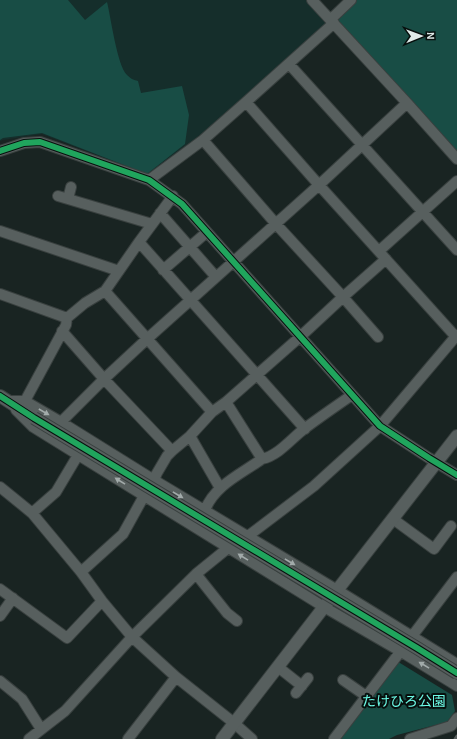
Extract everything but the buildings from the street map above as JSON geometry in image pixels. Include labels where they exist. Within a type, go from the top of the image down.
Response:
[{"type":"street","points":[[312,0],[408,103],[457,159]]},
{"type":"street","points":[[149,180],[203,140],[289,64],[351,0]]},
{"type":"street","points":[[289,64],[457,250]]},
{"type":"street","points":[[246,102],[319,186],[456,336],[380,426],[314,486],[248,536]]},
{"type":"street","points":[[62,422],[104,379],[147,339],[319,186],[408,103]]},
{"type":"street","points":[[203,140],[276,224],[378,337]]},
{"type":"street","points":[[0,151],[24,144],[40,142],[149,180],[172,196],[182,204],[380,426],[457,475]]},
{"type":"street","points":[[379,251],[457,181]]},
{"type":"street","points":[[71,187],[63,197],[152,224]]},
{"type":"street","points":[[25,401],[66,325],[67,318],[85,303],[105,291],[172,196]]},
{"type":"street","points":[[160,213],[216,277]]},
{"type":"street","points":[[0,231],[119,271]]},
{"type":"street","points":[[164,270],[207,232]]},
{"type":"street","points":[[139,242],[304,429]]},
{"type":"street","points":[[154,480],[167,456],[190,436],[212,412],[257,375],[386,259]]},
{"type":"street","points":[[105,291],[212,412]]},
{"type":"street","points":[[0,294],[67,318]]},
{"type":"street","points":[[62,331],[104,379],[172,451]]},
{"type":"street","points":[[204,510],[220,488],[262,459],[283,448],[304,429],[352,395]]},
{"type":"street","points":[[4,399],[25,401],[62,422],[154,480],[457,664]]},
{"type":"street","points":[[4,399],[457,673]]},
{"type":"street","points":[[4,399],[32,427],[324,607],[457,686]]},
{"type":"street","points":[[226,402],[262,459]]},
{"type":"street","points":[[190,436],[220,488]]},
{"type":"street","points":[[222,739],[457,436]]},
{"type":"street","points":[[32,513],[56,492],[78,455]]},
{"type":"street","points":[[0,486],[32,513],[82,572],[102,601],[132,637],[176,677],[252,739]]},
{"type":"street","points":[[82,572],[123,534],[144,496]]},
{"type":"street","points":[[393,519],[434,549],[451,526]]},
{"type":"street","points":[[29,739],[65,711],[132,637],[196,574],[228,548]]},
{"type":"street","points":[[196,574],[227,613],[237,621]]},
{"type":"street","points":[[334,739],[457,577]]},
{"type":"street","points":[[0,588],[66,638],[102,601]]},
{"type":"street","points":[[0,616],[13,598]]},
{"type":"street","points":[[278,667],[302,685]]},
{"type":"street","points":[[128,739],[176,677]]},
{"type":"street","points":[[343,680],[366,696]]},
{"type":"street","points":[[0,681],[22,699],[40,730]]},
{"type":"street","points":[[410,739],[451,726],[457,718]]},
{"type":"shaded area","points":[[0,0],[307,0],[326,21],[325,26],[248,96],[152,174],[148,175],[42,134],[0,141]]},
{"type":"green space","points":[[0,0],[68,0],[85,20],[107,2],[120,62],[127,75],[138,81],[141,93],[182,86],[189,115],[185,144],[147,174],[42,133],[3,138],[0,140]]},
{"type":"green space","points":[[355,0],[457,0],[457,152],[339,22],[337,17]]},
{"type":"green space","name":"たけひろ公園","points":[[395,663],[400,663],[452,695],[455,711],[447,722],[397,735],[389,739],[337,739]]},
{"type":"cycle path","points":[[0,151],[24,143],[40,142],[149,180],[182,204],[380,426],[457,475]]},
{"type":"cycle path","points":[[0,396],[457,673]]}]
